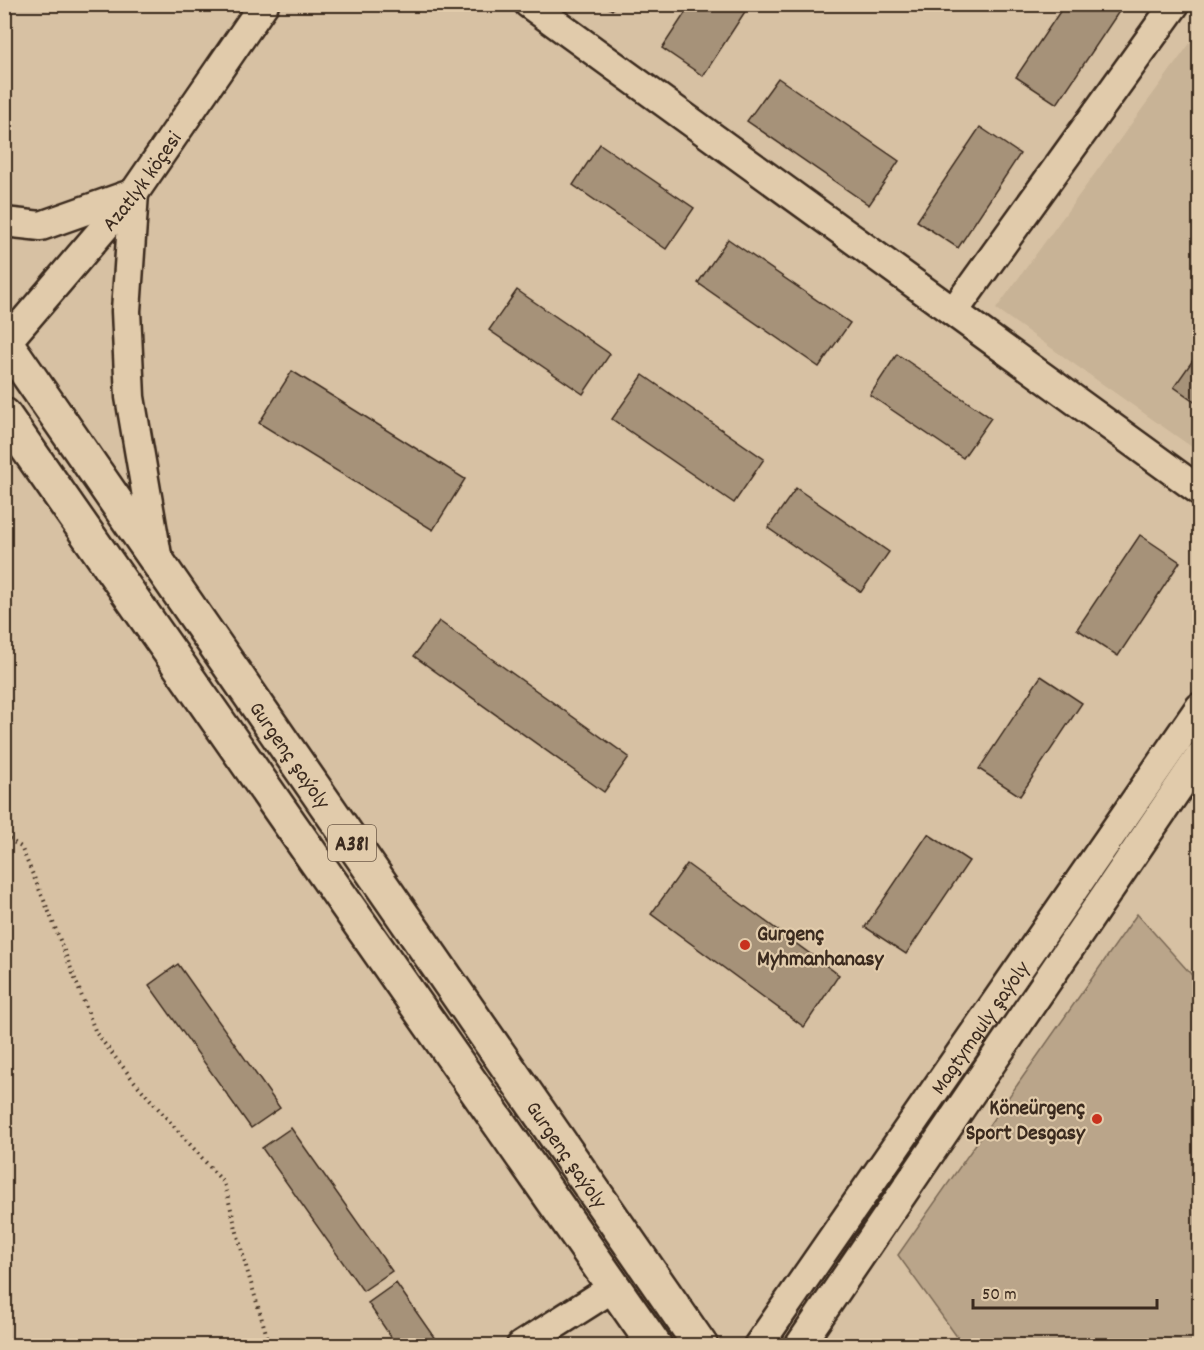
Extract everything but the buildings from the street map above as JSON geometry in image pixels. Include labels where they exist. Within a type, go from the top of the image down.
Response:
[{"type":"highway","name":"Gurgenç şaýoly","points":[[5,343],[701,1346]]},
{"type":"highway","name":"Gurgenç şaýoly","points":[[4,415],[655,1346]]},
{"type":"street","name":"Azatlyk köçesi","points":[[5,343],[134,193],[264,4]]},
{"type":"street","points":[[530,4],[1200,491]]},
{"type":"street","points":[[954,311],[1175,4]]},
{"type":"street","points":[[4,222],[41,226],[134,193],[126,311],[130,397],[158,563]]},
{"type":"street","name":"Magtymguly şaýoly","points":[[758,1346],[1200,707]]},
{"type":"street","name":"Magtymguly şaýoly","points":[[799,1346],[1200,756]]},
{"type":"street","points":[[521,1346],[614,1287]]},
{"type":"path","points":[[4,836],[21,847],[96,1033],[134,1081],[224,1183],[270,1346]]},
{"type":"shaded area","points":[[1199,31],[1199,452],[996,309]]},
{"type":"shaded area","name":"Köneürgenç Sport Desgasy","points":[[1137,914],[1199,983],[1199,1345],[963,1345],[898,1255]]},
{"type":"place","name":"Gurgenç Myhmanhanasy","points":[[745,945]]},
{"type":"place","name":"Köneürgenç Sport Desgasy","points":[[1097,1119]]}]
